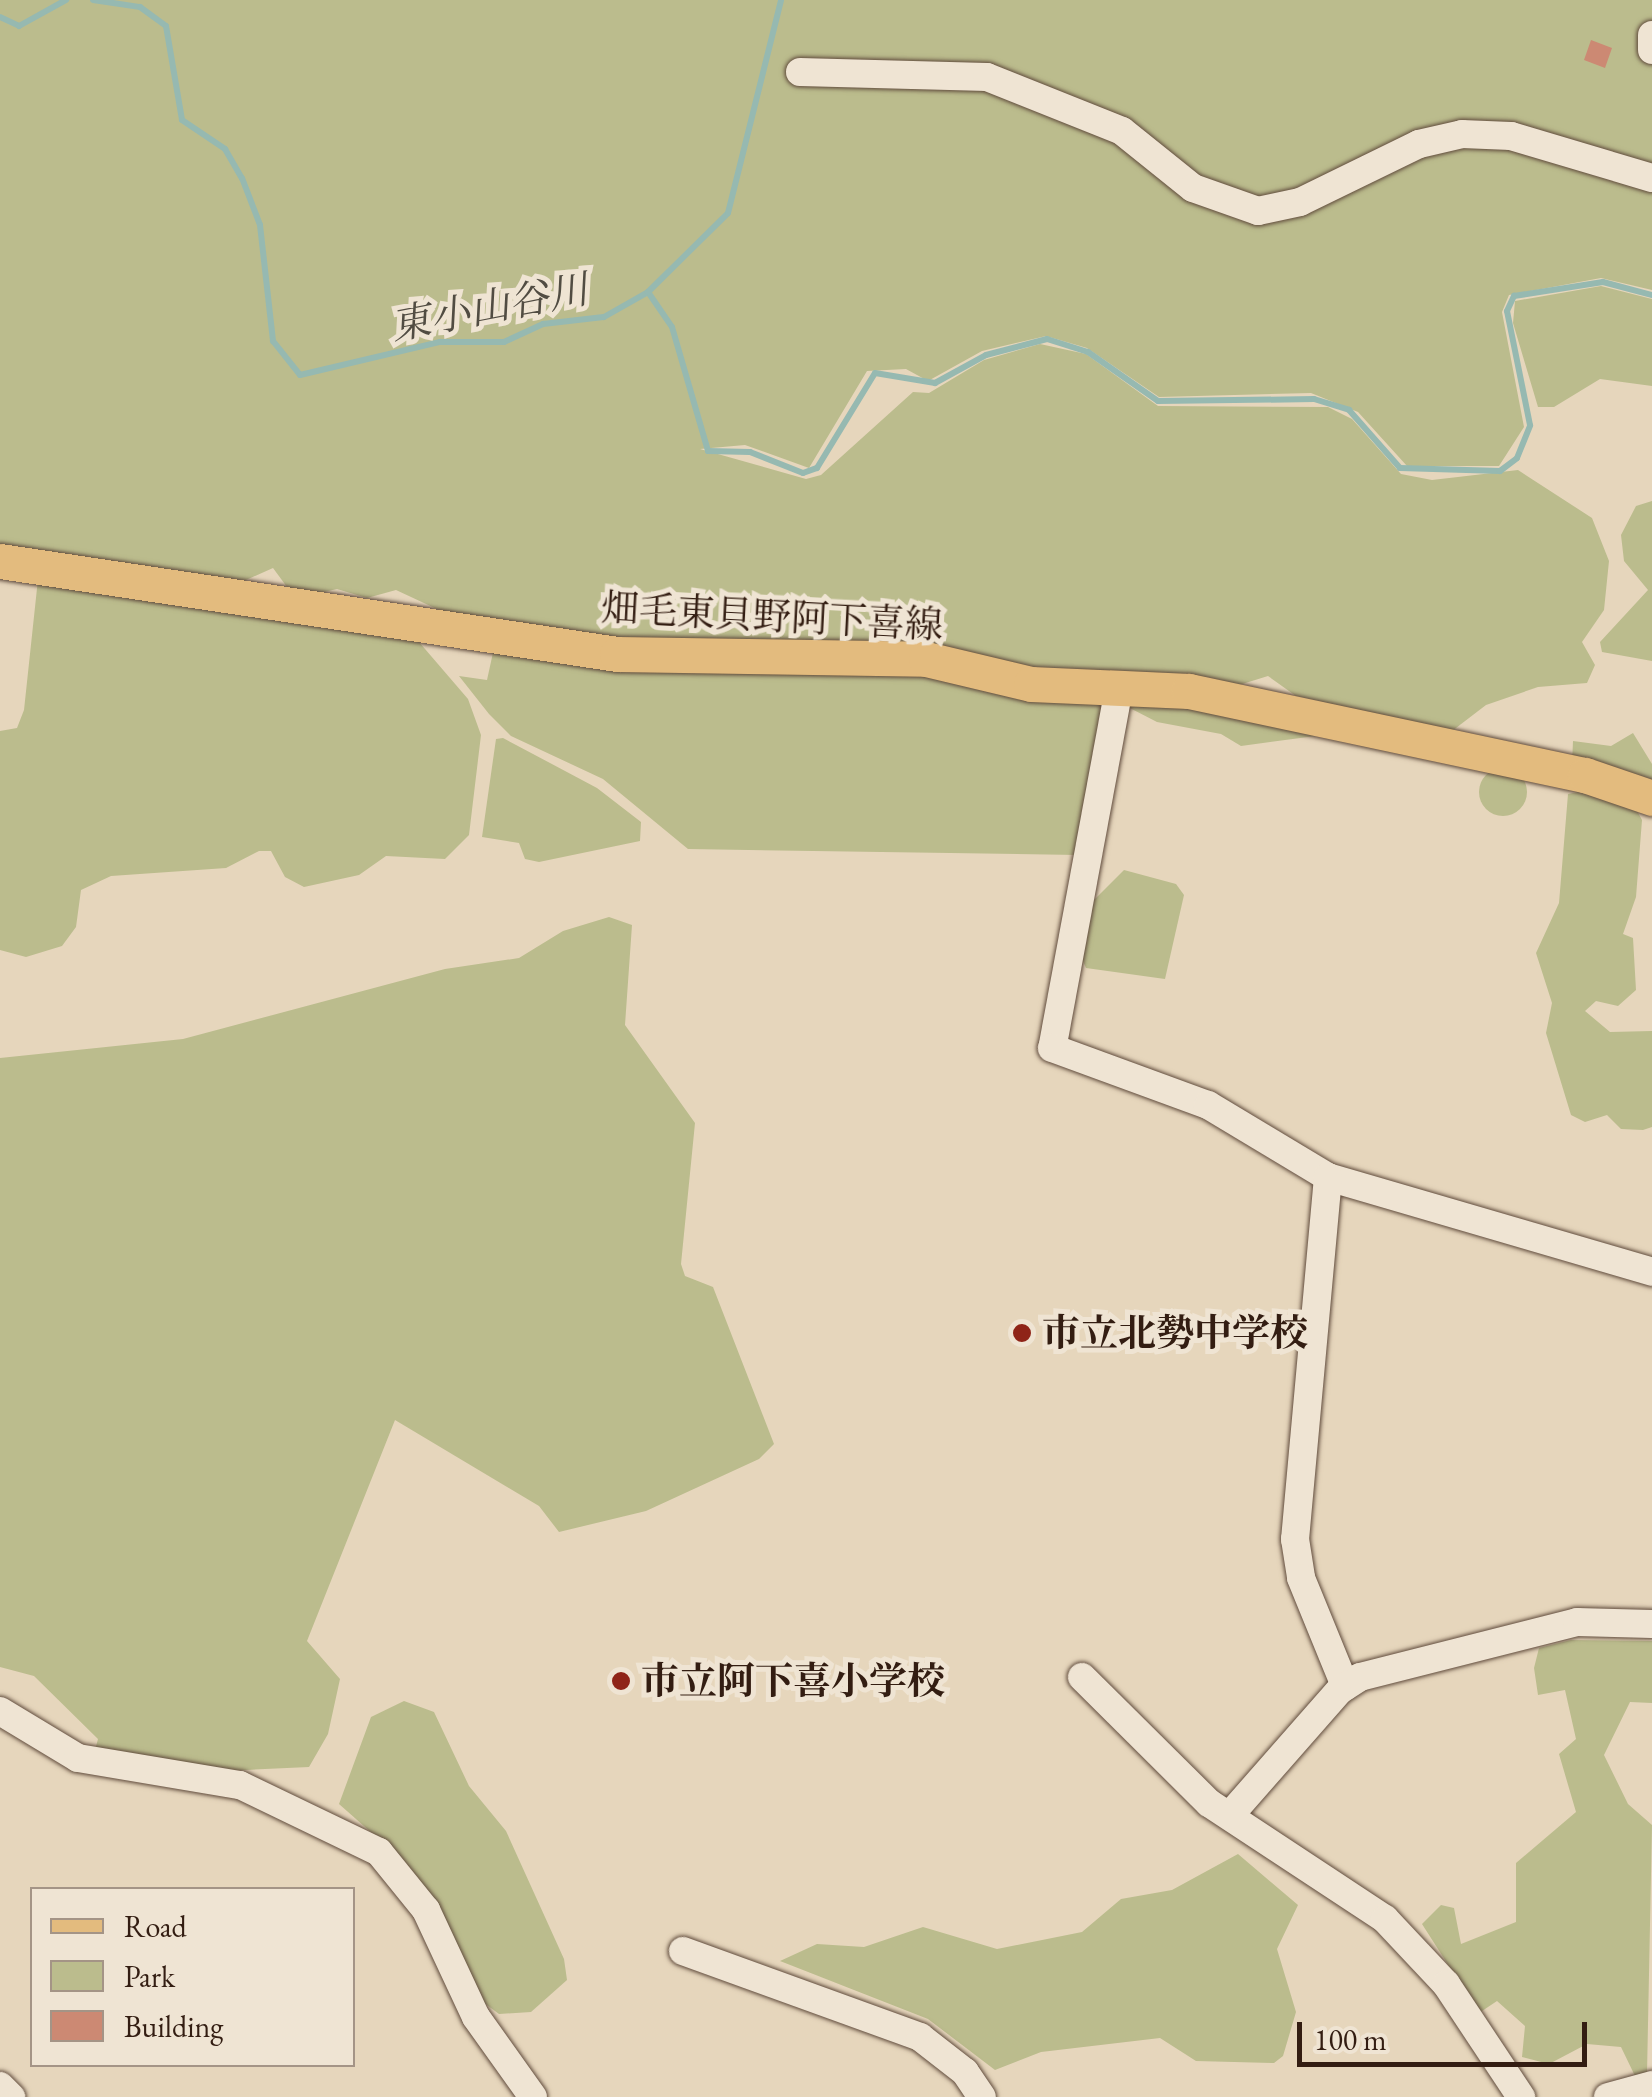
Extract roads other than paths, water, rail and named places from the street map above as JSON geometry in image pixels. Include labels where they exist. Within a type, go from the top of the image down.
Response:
[{"type":"main road","name":"畑毛東貝野阿下喜線","points":[[0,561],[617,654],[926,658],[1031,684],[1119,688],[1280,707],[1585,774],[1652,798]]},
{"type":"street","points":[[1652,34],[1652,50]]},
{"type":"street","points":[[800,72],[987,76],[1122,131],[1194,188],[1258,211],[1300,202],[1373,162],[1462,134],[1512,136],[1652,178]]},
{"type":"street","points":[[1119,688],[1052,1048],[1208,1105],[1328,1177],[1652,1272]]},
{"type":"street","points":[[1328,1177],[1295,1539],[1302,1578],[1345,1686]]},
{"type":"street","points":[[1230,1815],[1345,1686],[1577,1622],[1652,1624]]},
{"type":"street","points":[[1082,1677],[1164,1766],[1385,1920],[1446,1984],[1520,2097]]},
{"type":"street","points":[[0,1710],[78,1758],[240,1785],[379,1852],[426,1910],[476,2017],[533,2097]]},
{"type":"street","points":[[682,1951],[920,2037],[965,2072],[982,2097]]},
{"type":"street","points":[[1608,2097],[1652,2085]]},
{"type":"street","points":[[0,2086],[11,2097]]},
{"type":"waterway","name":"東小山谷川","points":[[0,17],[19,26],[66,0]]},
{"type":"waterway","name":"東小山谷川","points":[[93,0],[140,7],[166,26],[182,120],[225,149],[242,178],[260,225],[273,341],[300,375],[440,342],[504,342],[543,324],[604,317],[648,292],[672,327],[708,451],[750,452],[803,473],[817,468],[875,373],[935,383],[986,355],[1047,339],[1088,352],[1158,401],[1314,399],[1349,410],[1400,468],[1500,471],[1517,458],[1530,425],[1507,311],[1514,296],[1603,282],[1652,295]]},
{"type":"waterway","points":[[648,292],[728,213],[781,0]]},
{"type":"place","name":"市立北勢中学校","points":[[1022,1333]]},
{"type":"place","name":"市立阿下喜小学校","points":[[621,1681]]}]
